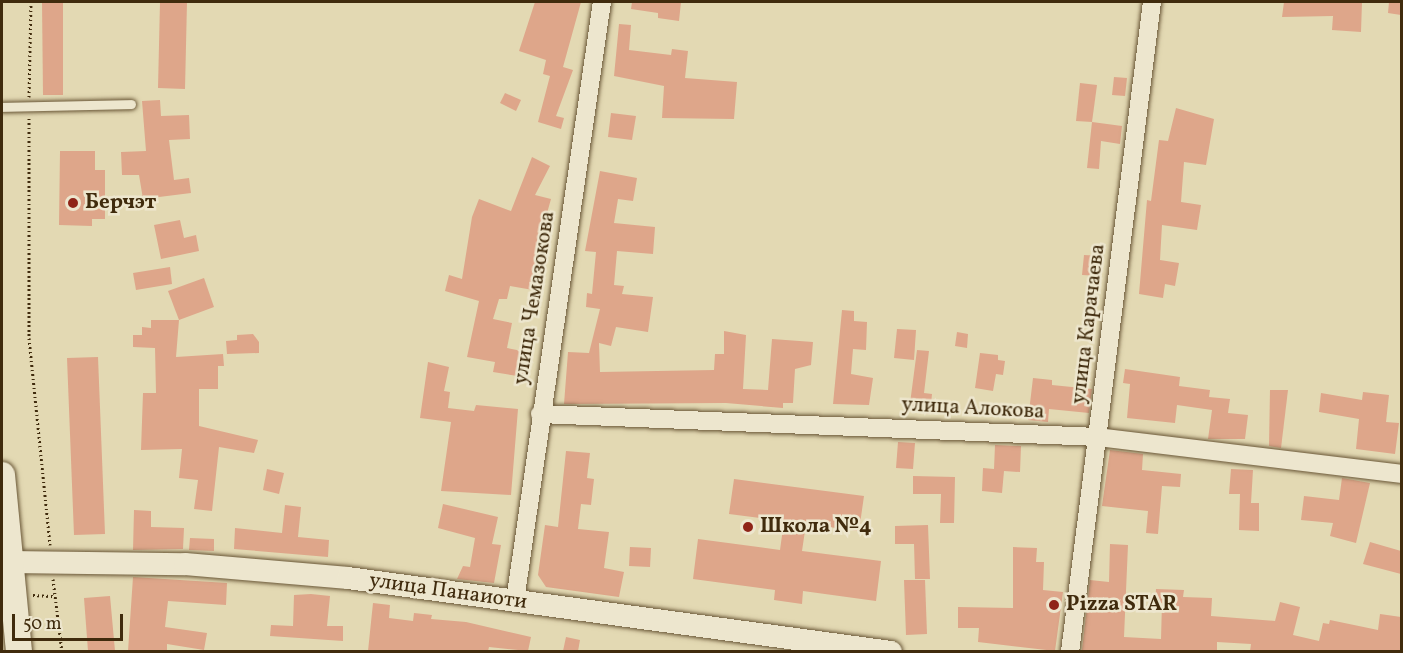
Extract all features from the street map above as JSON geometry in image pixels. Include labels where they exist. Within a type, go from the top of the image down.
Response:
[{"type":"main road","points":[[2,475],[5,562],[19,651]]},
{"type":"street","name":"улица Чемазокова","points":[[515,601],[540,414],[602,2]]},
{"type":"street","name":"улица Карачаева","points":[[1070,651],[1152,2]]},
{"type":"street","name":"улица Алокова","points":[[540,414],[1097,437],[1401,474]]},
{"type":"street","name":"улица Панаиоти","points":[[5,562],[185,564],[348,578],[891,651]]},
{"type":"lane","points":[[2,107],[29,109],[131,104]]},
{"type":"path","points":[[31,2],[29,338],[62,651]]},
{"type":"building","points":[[42,2],[63,2],[63,95],[43,95]]},
{"type":"building","points":[[160,2],[187,2],[185,89],[158,88]]},
{"type":"building","points":[[535,2],[581,2],[563,67],[573,70],[556,116],[564,118],[561,129],[538,122],[550,76],[543,74],[546,60],[519,51]]},
{"type":"building","points":[[632,2],[681,2],[679,21],[658,18],[658,13],[631,9]]},
{"type":"building","points":[[1284,2],[1362,2],[1361,32],[1332,30],[1333,16],[1282,17]]},
{"type":"building","points":[[1389,2],[1401,2],[1401,15],[1388,13]]},
{"type":"building","points":[[619,24],[631,25],[629,50],[671,55],[672,49],[688,51],[685,78],[737,82],[734,119],[662,118],[664,86],[614,76]]},
{"type":"building","points":[[1114,77],[1127,78],[1125,96],[1112,95]]},
{"type":"building","points":[[1080,83],[1097,85],[1092,122],[1076,121]]},
{"type":"building","points":[[505,93],[521,100],[516,111],[500,103]]},
{"type":"building","points":[[160,100],[161,116],[189,115],[190,139],[169,140],[174,180],[189,178],[191,193],[143,199],[139,175],[122,175],[121,152],[146,151],[142,101]]},
{"type":"building","points":[[1176,108],[1214,119],[1206,165],[1184,162],[1181,202],[1201,205],[1197,230],[1162,225],[1160,260],[1179,263],[1175,286],[1165,284],[1163,298],[1139,294],[1147,200],[1151,201],[1159,140],[1168,141]]},
{"type":"building","points":[[611,113],[636,116],[632,140],[608,137]]},
{"type":"building","points":[[1092,122],[1122,126],[1120,144],[1101,141],[1099,169],[1087,168]]},
{"type":"building","points":[[60,151],[95,151],[95,170],[105,170],[105,219],[92,219],[92,226],[59,225]]},
{"type":"building","points":[[532,157],[550,166],[535,195],[551,199],[542,231],[548,232],[542,266],[538,265],[533,290],[510,286],[507,299],[499,299],[493,319],[512,323],[507,348],[527,352],[523,377],[493,372],[495,362],[467,357],[479,301],[445,291],[449,275],[462,279],[472,217],[479,199],[511,211]]},
{"type":"building","points":[[600,171],[637,178],[633,201],[618,199],[614,223],[655,227],[653,254],[617,251],[614,285],[624,286],[622,294],[653,297],[648,332],[616,327],[611,346],[599,343],[600,372],[714,370],[715,354],[724,354],[724,331],[746,335],[743,389],[768,390],[772,339],[813,342],[811,365],[795,369],[793,403],[783,403],[783,408],[726,403],[564,404],[568,352],[589,353],[600,309],[586,307],[587,293],[592,294],[596,252],[585,251]]},
{"type":"building","points":[[180,220],[184,238],[196,235],[199,251],[161,259],[154,225]]},
{"type":"building","points":[[1084,255],[1101,256],[1100,276],[1082,275]]},
{"type":"building","points":[[170,267],[172,284],[136,290],[133,273]]},
{"type":"building","points":[[204,278],[214,307],[179,320],[168,291]]},
{"type":"building","points":[[842,310],[854,311],[854,321],[867,322],[866,350],[853,349],[851,374],[873,378],[869,405],[833,404]]},
{"type":"building","points":[[151,320],[179,320],[176,357],[223,354],[224,366],[218,366],[218,389],[199,389],[199,426],[258,440],[254,453],[219,447],[212,511],[194,509],[198,480],[179,478],[182,449],[141,450],[143,393],[156,393],[155,348],[133,347],[133,335],[142,335],[142,327],[151,328]]},
{"type":"building","points":[[897,329],[916,330],[914,360],[894,358]]},
{"type":"building","points":[[957,332],[968,334],[967,348],[955,346]]},
{"type":"building","points":[[253,334],[259,342],[259,353],[227,354],[226,341],[237,340],[237,335]]},
{"type":"building","points":[[917,350],[929,351],[924,393],[932,394],[930,414],[909,411]]},
{"type":"building","points":[[980,353],[998,355],[998,360],[1005,361],[1003,375],[996,374],[993,391],[975,388]]},
{"type":"building","points":[[98,357],[105,534],[74,535],[67,358]]},
{"type":"building","points":[[428,362],[449,367],[444,391],[450,392],[448,408],[474,411],[476,405],[518,409],[511,495],[441,491],[451,422],[420,418]]},
{"type":"building","points":[[1125,369],[1180,377],[1179,386],[1210,390],[1209,397],[1230,399],[1228,413],[1248,415],[1245,439],[1208,439],[1212,410],[1177,405],[1175,423],[1127,418],[1130,384],[1123,383]]},
{"type":"building","points":[[1033,378],[1052,380],[1052,385],[1092,389],[1089,413],[1049,409],[1048,422],[1028,420]]},
{"type":"building","points":[[1270,390],[1288,390],[1281,448],[1269,446]]},
{"type":"building","points":[[1363,392],[1389,395],[1386,422],[1399,423],[1395,454],[1356,449],[1359,419],[1319,412],[1321,393],[1362,400]]},
{"type":"building","points":[[898,442],[915,443],[913,469],[896,468]]},
{"type":"building","points":[[995,445],[1021,446],[1020,472],[1004,471],[1002,493],[982,491],[983,468],[994,469]]},
{"type":"building","points":[[1110,450],[1143,454],[1142,470],[1181,474],[1180,487],[1162,486],[1158,534],[1146,533],[1148,511],[1102,506]]},
{"type":"building","points":[[566,451],[590,453],[587,478],[594,479],[591,505],[581,504],[578,529],[609,532],[604,568],[624,572],[619,597],[546,587],[538,575],[545,525],[558,527]]},
{"type":"building","points":[[267,469],[284,473],[279,494],[263,490]]},
{"type":"building","points":[[1231,469],[1253,470],[1251,503],[1259,503],[1259,531],[1239,530],[1240,494],[1229,494]]},
{"type":"building","points":[[913,476],[955,477],[954,523],[940,523],[941,494],[913,494]]},
{"type":"building","points":[[1342,478],[1370,483],[1356,543],[1330,536],[1333,523],[1301,520],[1304,496],[1339,500]]},
{"type":"building","points":[[734,479],[864,496],[859,531],[806,524],[802,551],[881,561],[876,601],[803,591],[802,604],[774,600],[775,590],[693,579],[698,539],[780,550],[784,521],[729,514]]},
{"type":"building","points":[[443,504],[498,517],[492,544],[501,545],[494,583],[457,579],[463,566],[470,567],[475,538],[438,528]]},
{"type":"building","points":[[285,505],[301,507],[298,537],[329,540],[328,557],[234,549],[235,528],[282,533]]},
{"type":"building","points":[[134,510],[151,511],[151,527],[184,528],[183,549],[133,550]]},
{"type":"building","points":[[928,525],[930,579],[915,579],[914,544],[895,544],[895,526]]},
{"type":"building","points":[[190,538],[214,539],[214,551],[189,550]]},
{"type":"building","points":[[1370,542],[1401,551],[1401,574],[1363,564]]},
{"type":"building","points":[[1110,544],[1128,545],[1124,637],[1161,639],[1162,603],[1155,603],[1156,589],[1184,590],[1183,597],[1212,598],[1211,616],[1275,621],[1280,602],[1300,607],[1293,635],[1319,641],[1323,623],[1329,624],[1330,620],[1378,630],[1380,614],[1401,617],[1401,651],[1250,651],[1251,644],[1217,642],[1217,651],[1082,650],[1090,580],[1109,582]]},
{"type":"building","points":[[630,547],[651,548],[650,567],[629,566]]},
{"type":"building","points":[[1013,547],[1037,548],[1036,562],[1044,562],[1043,590],[1063,592],[1055,651],[978,642],[979,628],[958,628],[958,607],[1013,608]]},
{"type":"building","points":[[133,577],[227,583],[226,605],[168,601],[165,627],[207,633],[204,650],[167,644],[167,651],[128,651]]},
{"type":"building","points":[[904,580],[925,580],[927,634],[906,635]]},
{"type":"building","points":[[294,595],[330,596],[327,626],[343,626],[343,641],[270,636],[271,625],[293,626]]},
{"type":"building","points":[[110,596],[115,651],[88,651],[84,598]]},
{"type":"building","points":[[373,603],[390,605],[389,618],[413,621],[414,613],[432,615],[431,619],[466,622],[531,637],[528,651],[489,647],[488,651],[368,651]]},
{"type":"building","points":[[566,637],[580,640],[578,651],[563,651]]},
{"type":"place","name":"Берчэт","points":[[73,203]]},
{"type":"place","name":"Школа №4","points":[[748,527]]},
{"type":"place","name":"Pizza STAR","points":[[1054,605]]}]
